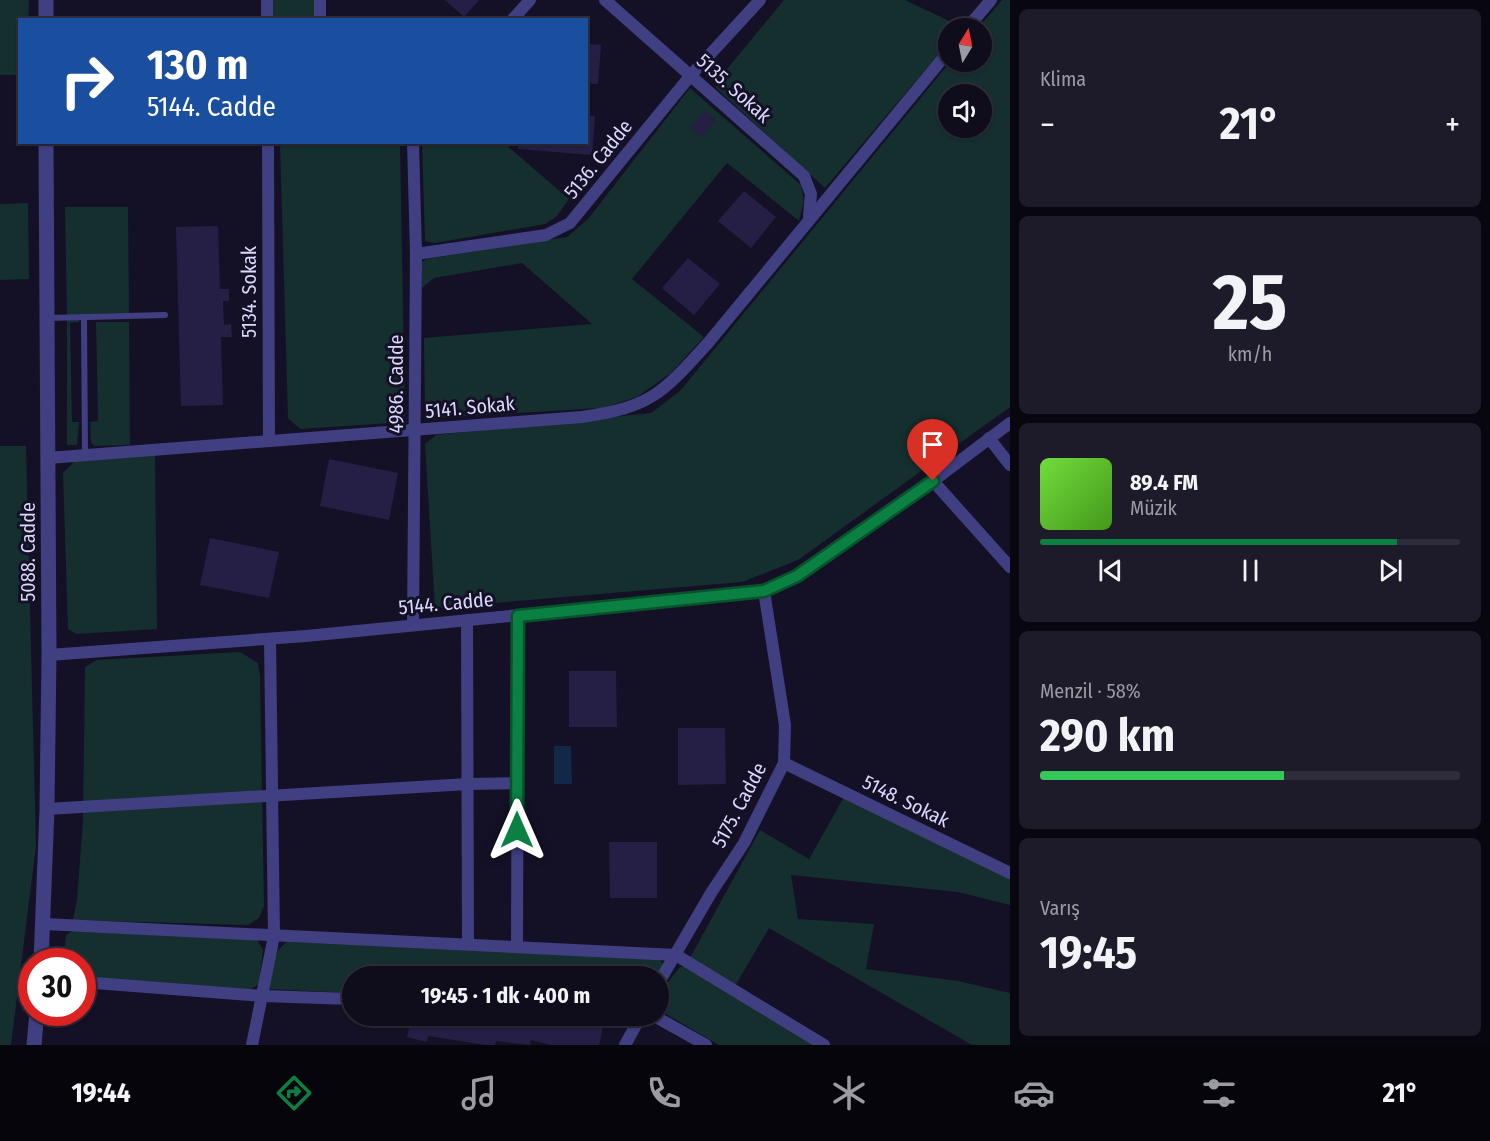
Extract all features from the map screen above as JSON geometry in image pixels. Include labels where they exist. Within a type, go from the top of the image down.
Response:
[{"type":"street","points":[[46,0],[46,18]]},
{"type":"street","points":[[267,0],[267,18]]},
{"type":"street","points":[[320,0],[320,18]]},
{"type":"street","points":[[514,18],[530,0]]},
{"type":"street","name":"5135. Sokak","points":[[605,0],[804,176],[811,194],[809,218]]},
{"type":"street","name":"5136. Cadde","points":[[416,254],[546,235],[570,223],[691,75],[760,0]]},
{"type":"street","points":[[976,18],[991,0]]},
{"type":"street","points":[[809,218],[938,63]]},
{"type":"street","name":"5088. Cadde","points":[[42,948],[49,655],[46,144]]},
{"type":"street","name":"5134. Sokak","points":[[268,144],[269,441]]},
{"type":"street","name":"4986. Cadde","points":[[413,144],[416,254],[413,625]]},
{"type":"street","name":"5141. Sokak","points":[[48,458],[415,431],[582,417],[623,411],[651,399],[670,384],[708,344],[809,218]]},
{"type":"street","name":"5144. Cadde","points":[[49,655],[270,639],[764,591],[797,576],[933,481],[1010,423]]},
{"type":"street","points":[[989,438],[1010,465]]},
{"type":"street","points":[[933,481],[1010,567]]},
{"type":"street","name":"5175. Cadde","points":[[669,966],[744,843],[784,763],[785,725],[764,591]]},
{"type":"street","points":[[517,947],[518,616]]},
{"type":"street","points":[[467,620],[468,944]]},
{"type":"street","points":[[252,1045],[274,936],[270,798],[270,639]]},
{"type":"street","name":"5148. Sokak","points":[[784,763],[1010,873]]},
{"type":"street","points":[[47,809],[518,783]]},
{"type":"street","points":[[44,924],[676,955],[824,1045]]},
{"type":"street","points":[[96,982],[263,996],[342,999]]},
{"type":"street","points":[[669,1024],[706,1045]]},
{"type":"street","points":[[34,1045],[36,1026]]},
{"type":"street","points":[[625,1045],[635,1026]]},
{"type":"lane","points":[[48,318],[165,315]]},
{"type":"lane","points":[[84,317],[85,454]]},
{"type":"green space","points":[[0,0],[29,0],[28,18],[18,18],[18,75],[0,75]]},
{"type":"green space","points":[[273,0],[315,0],[315,18],[273,18]]},
{"type":"green space","points":[[784,0],[905,0],[943,18],[938,18],[938,55],[825,188],[716,88],[718,80]]},
{"type":"green space","points":[[1002,0],[1010,0],[1010,407],[798,560],[742,582],[435,608],[425,444],[436,435],[651,413],[680,391],[942,72],[992,72],[992,18],[987,18]]},
{"type":"green space","points":[[690,88],[801,185],[804,201],[799,221],[727,163],[632,279],[704,337],[671,373],[637,397],[602,408],[434,418],[425,411],[424,338],[592,324],[522,263],[434,278],[422,288],[421,263],[426,259],[567,237],[588,219]]},
{"type":"green space","points":[[280,144],[400,144],[405,422],[300,429],[288,418]]},
{"type":"green space","points":[[422,144],[505,144],[569,199],[557,216],[545,224],[435,243],[425,241]]},
{"type":"green space","points":[[28,203],[29,279],[0,280],[0,204]]},
{"type":"green space","points":[[65,207],[128,207],[129,313],[67,315]]},
{"type":"green space","points":[[67,319],[79,320],[79,322],[70,323],[72,422],[79,422],[77,445],[67,445]]},
{"type":"green space","points":[[96,322],[129,322],[130,445],[94,446],[91,442],[90,422],[98,421]]},
{"type":"green space","points":[[0,446],[26,446],[36,846],[23,948],[18,948],[18,989],[11,1045],[0,1045]]},
{"type":"green space","points":[[155,454],[157,629],[77,634],[68,629],[63,473],[77,459]]},
{"type":"green space","points":[[240,652],[258,663],[260,677],[264,906],[259,918],[248,925],[73,920],[77,900],[83,820],[85,667],[97,660]]},
{"type":"green space","points":[[844,797],[1010,875],[1010,905],[958,892],[791,875],[798,919],[874,924],[866,969],[958,981],[1010,993],[1010,1045],[972,1045],[769,928],[735,986],[690,958],[760,830],[809,859]]},
{"type":"green space","points":[[74,930],[256,938],[263,950],[259,984],[250,990],[96,979],[96,948],[65,948],[66,935]]},
{"type":"green space","points":[[287,942],[650,956],[661,961],[663,966],[342,966],[342,993],[269,989],[275,957]]},
{"type":"green space","points":[[680,967],[687,967],[816,1045],[719,1045],[669,1016],[669,981]]},
{"type":"water","points":[[554,746],[571,746],[572,784],[554,784]]},
{"type":"building","points":[[445,0],[479,0],[464,17]]},
{"type":"building","points":[[588,44],[601,45],[598,84],[588,83]]},
{"type":"building","points":[[704,111],[716,120],[702,137],[690,128]]},
{"type":"building","points":[[588,115],[595,116],[593,142],[588,142]]},
{"type":"building","points":[[588,142],[593,142],[592,155],[518,149],[518,144],[588,144]]},
{"type":"building","points":[[744,191],[776,217],[751,248],[718,221]]},
{"type":"building","points":[[218,226],[220,289],[229,289],[229,301],[223,301],[224,325],[231,324],[232,337],[221,337],[223,405],[181,406],[176,227]]},
{"type":"building","points":[[688,258],[720,284],[694,315],[662,288]]},
{"type":"building","points":[[329,459],[398,473],[389,520],[320,506]]},
{"type":"building","points":[[210,538],[279,552],[269,598],[200,585]]},
{"type":"building","points":[[569,671],[616,671],[617,727],[569,727]]},
{"type":"building","points":[[678,728],[725,728],[726,784],[678,785]]},
{"type":"building","points":[[609,842],[657,842],[657,898],[610,898]]},
{"type":"building","points":[[410,1026],[603,1027],[599,1045],[551,1045],[531,1040],[530,1045],[496,1041],[495,1045],[486,1045],[428,1036],[427,1042],[407,1037]]},
{"type":"route","points":[[517,830],[518,616],[764,591],[797,576],[933,481]]}]
